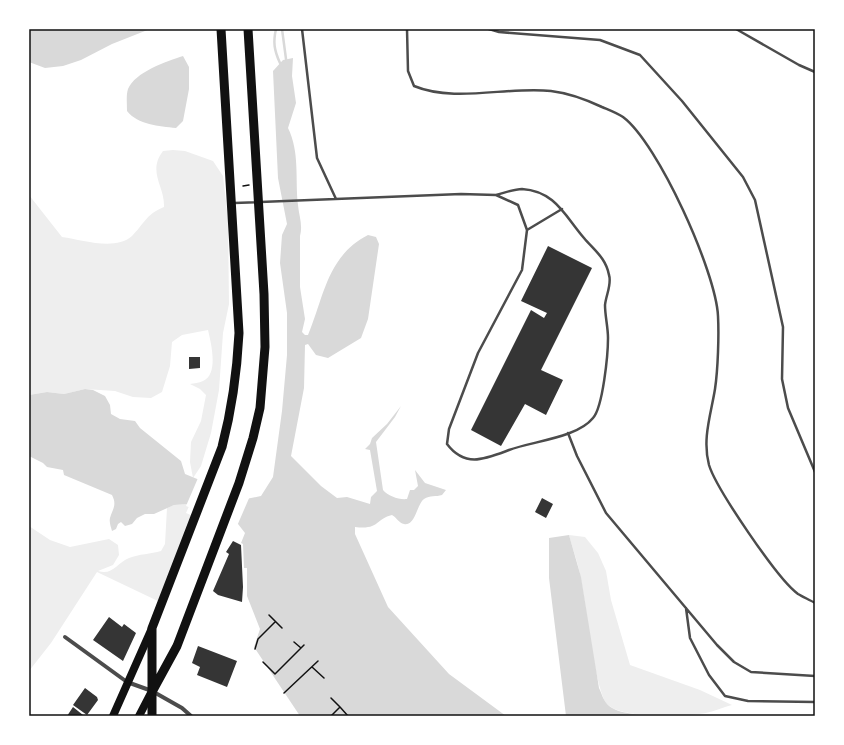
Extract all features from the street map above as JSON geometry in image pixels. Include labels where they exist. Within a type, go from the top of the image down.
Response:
[{"type":"main road","points":[[113,716],[152,628],[213,472],[230,418],[237,374],[239,334],[221,29]]},
{"type":"main road","points":[[139,716],[177,646],[239,483],[253,438],[260,408],[263,378],[264,294],[248,29]]},
{"type":"main road","points":[[152,628],[152,716]]},
{"type":"street","points":[[65,637],[127,682],[152,691],[182,708],[192,716]]},
{"type":"lane","points":[[302,29],[317,158],[336,200]]},
{"type":"lane","points":[[407,29],[408,71],[414,86],[427,91],[466,93],[551,91],[586,100],[623,117],[641,137],[674,190],[705,261],[718,314],[715,387],[706,437],[709,464],[720,489],[775,569],[797,593],[815,603]]},
{"type":"lane","points":[[489,29],[499,32],[600,40],[640,55],[682,101],[743,177],[755,200],[783,328],[782,379],[788,408],[815,472]]},
{"type":"lane","points":[[736,29],[799,66],[815,72]]},
{"type":"lane","points":[[232,204],[461,194],[496,195],[521,189],[537,192],[553,199],[584,238],[603,258],[610,276],[605,304],[608,338],[603,389],[594,418],[577,431],[534,442],[486,458],[469,459],[455,455],[447,444],[449,429],[478,353],[522,270],[527,230],[518,205],[496,195]]},
{"type":"lane","points":[[527,230],[562,209]]},
{"type":"lane","points":[[568,433],[577,456],[606,513],[717,645],[734,662],[751,672],[815,676]]},
{"type":"lane","points":[[685,607],[690,638],[710,675],[725,696],[748,701],[815,702]]},
{"type":"path","points":[[243,186],[250,185]]},
{"type":"path","points":[[269,615],[282,628]]},
{"type":"path","points":[[256,649],[258,639],[275,622]]},
{"type":"path","points":[[294,642],[301,648]]},
{"type":"path","points":[[264,662],[275,674],[304,645]]},
{"type":"path","points":[[284,693],[318,661]]},
{"type":"path","points":[[312,667],[324,678]]},
{"type":"path","points":[[331,698],[348,716]]},
{"type":"path","points":[[331,716],[340,707]]},
{"type":"shaded area","points":[[29,29],[150,29],[112,44],[81,60],[63,66],[45,68],[29,62]]},
{"type":"shaded area","points":[[183,56],[189,67],[189,89],[183,121],[176,128],[149,124],[132,116],[127,111],[127,94],[128,89],[137,77],[152,68]]},
{"type":"shaded area","points":[[293,58],[292,76],[296,103],[288,128],[292,137],[296,156],[297,195],[301,228],[300,287],[305,319],[302,332],[305,335],[308,335],[323,292],[335,266],[344,254],[354,244],[368,235],[376,237],[379,244],[368,319],[361,338],[328,358],[316,355],[308,344],[305,345],[304,388],[291,456],[321,486],[337,498],[347,497],[370,504],[371,497],[377,491],[370,450],[365,449],[370,444],[372,438],[387,424],[401,406],[395,417],[376,442],[383,490],[394,497],[407,499],[410,490],[414,490],[418,486],[415,470],[425,483],[446,490],[442,495],[424,499],[419,505],[413,519],[408,524],[402,523],[392,515],[373,526],[363,528],[355,527],[355,534],[388,607],[449,674],[506,716],[300,716],[254,647],[260,629],[247,596],[247,568],[244,568],[243,544],[241,543],[245,533],[238,524],[189,504],[174,505],[154,514],[145,514],[137,518],[132,524],[125,526],[121,522],[118,524],[116,529],[112,531],[110,520],[114,504],[112,495],[64,475],[63,470],[47,467],[43,463],[29,456],[29,395],[47,392],[64,394],[85,389],[93,390],[105,396],[110,405],[111,414],[120,419],[135,421],[140,428],[181,461],[185,474],[246,499],[261,496],[273,477],[282,411],[287,355],[287,313],[280,263],[282,235],[287,224],[278,178],[273,71],[283,60]]},
{"type":"shaded area","points":[[163,151],[185,151],[213,161],[223,176],[228,219],[229,304],[223,333],[219,390],[211,433],[201,466],[193,478],[190,462],[191,442],[201,421],[206,395],[200,389],[190,384],[203,381],[211,372],[213,358],[208,330],[182,335],[172,342],[170,366],[162,392],[151,398],[133,397],[115,391],[85,389],[64,394],[47,392],[29,395],[29,195],[62,237],[98,243],[117,243],[132,236],[149,216],[164,207],[164,199],[157,172],[158,159]]},
{"type":"shaded area","points":[[190,504],[186,513],[193,516],[160,602],[97,572],[51,643],[29,671],[29,526],[50,540],[70,547],[109,539],[118,545],[119,555],[113,565],[98,571],[107,572],[129,558],[161,551],[165,544],[167,508],[174,505]]},
{"type":"shaded area","points":[[569,535],[585,537],[598,553],[606,571],[611,600],[630,665],[700,690],[732,705],[706,713],[654,716],[614,709],[607,704],[603,696],[595,665],[580,574]]},
{"type":"shaded area","points":[[569,535],[581,577],[599,688],[605,701],[608,705],[615,709],[636,714],[693,716],[566,716],[549,578],[549,538]]},
{"type":"pier","points":[[198,478],[246,497],[250,496],[237,526],[186,506]]},
{"type":"building","points":[[548,246],[592,268],[541,370],[563,380],[546,415],[525,404],[501,446],[471,430],[531,310],[544,318],[547,313],[521,301]]},
{"type":"building","points":[[189,357],[200,357],[200,368],[189,369]]},
{"type":"building","points":[[542,498],[553,504],[546,518],[535,512]]},
{"type":"building","points":[[233,541],[241,545],[243,587],[242,602],[218,595],[213,591],[229,554],[226,552]]},
{"type":"building","points":[[109,617],[122,627],[124,624],[136,633],[123,661],[93,640]]},
{"type":"building","points":[[198,646],[237,661],[227,687],[197,675],[200,667],[192,663]]},
{"type":"building","points":[[85,688],[97,697],[98,700],[87,715],[73,705]]},
{"type":"building","points":[[73,707],[83,715],[67,716]]},
{"type":"waterway","points":[[276,29],[275,46],[276,54],[280,63]]},
{"type":"waterway","points":[[282,29],[286,59]]}]
